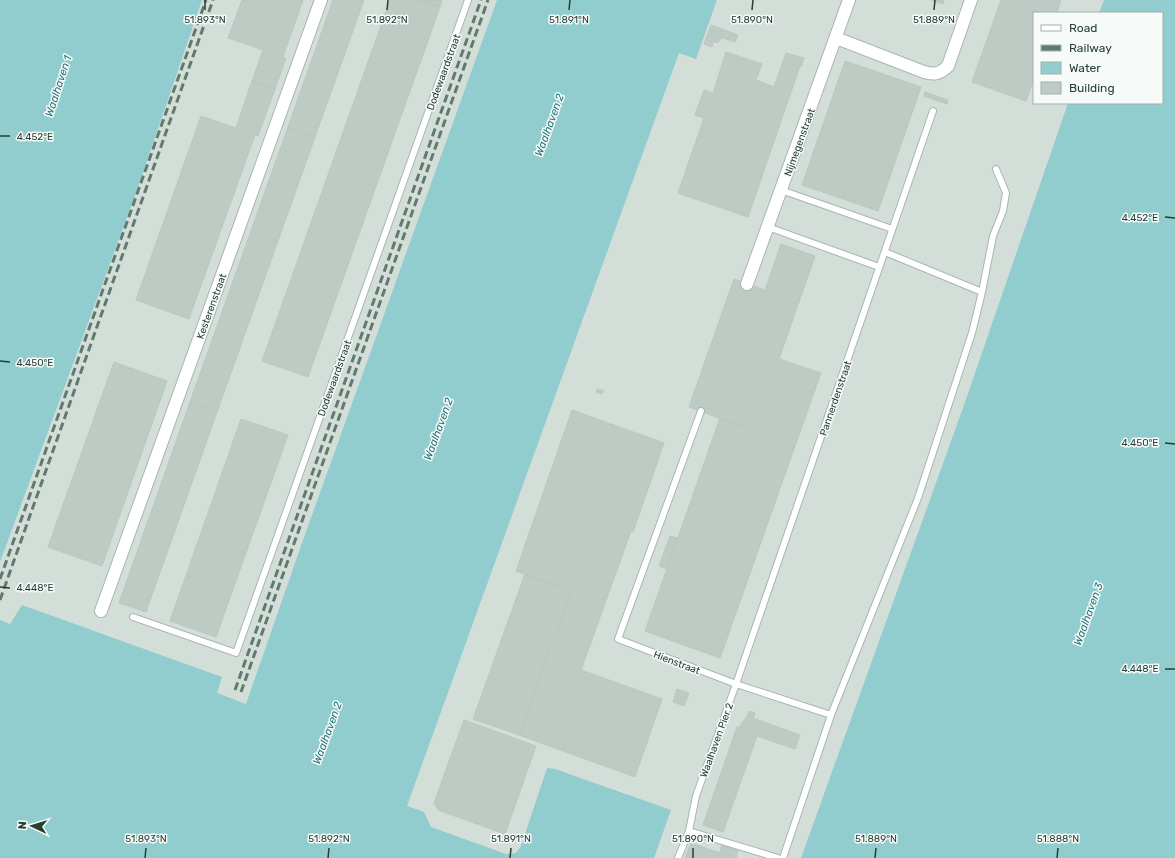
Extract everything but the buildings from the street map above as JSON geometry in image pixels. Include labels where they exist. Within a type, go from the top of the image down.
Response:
[{"type":"street","name":"Kesterenstraat","points":[[100,611],[321,0]]},
{"type":"street","name":"Nijmegenstraat","points":[[748,284],[849,0]]},
{"type":"street","points":[[836,38],[924,72],[933,74],[939,73],[944,71],[948,66],[971,0]]},
{"type":"lane","name":"Dodewaardstraat","points":[[134,616],[236,653],[468,0]]},
{"type":"lane","name":"Pannerdenstraat","points":[[736,684],[933,111]]},
{"type":"lane","points":[[783,858],[831,715],[918,498],[972,333],[993,236],[1003,211],[1006,193],[996,169]]},
{"type":"lane","points":[[781,190],[892,229]]},
{"type":"lane","points":[[768,228],[880,266]]},
{"type":"lane","points":[[884,252],[982,292]]},
{"type":"lane","name":"Hienstraat","points":[[701,412],[618,639],[736,684],[831,715]]},
{"type":"lane","name":"Waalhaven Pier 2","points":[[678,858],[689,831],[696,796],[736,684]]},
{"type":"lane","points":[[689,831],[778,858]]},
{"type":"shaded area","points":[[183,0],[513,0],[254,718],[0,623],[0,507]]},
{"type":"shaded area","points":[[691,0],[1120,0],[1116,12],[1033,12],[1033,104],[1084,104],[818,858],[494,858],[393,825]]},
{"type":"water","name":"Waalhaven 1","points":[[0,0],[202,0],[137,190],[0,562]]},
{"type":"water","name":"Waalhaven 2","points":[[497,0],[717,0],[696,59],[679,53],[407,806],[424,812],[431,827],[506,854],[516,853],[521,846],[547,768],[555,769],[671,810],[654,858],[0,858],[0,620],[10,624],[22,605],[222,677],[217,693],[246,704],[303,540]]},
{"type":"water","name":"Waalhaven 3","points":[[1104,0],[1175,0],[1175,858],[801,858],[964,405],[1068,104],[1163,104],[1163,12],[1099,12]]},
{"type":"railway","points":[[0,579],[206,0]]},
{"type":"railway","points":[[0,600],[213,0]]},
{"type":"railway","points":[[235,690],[481,0]]},
{"type":"railway","points":[[241,692],[488,0]]}]
